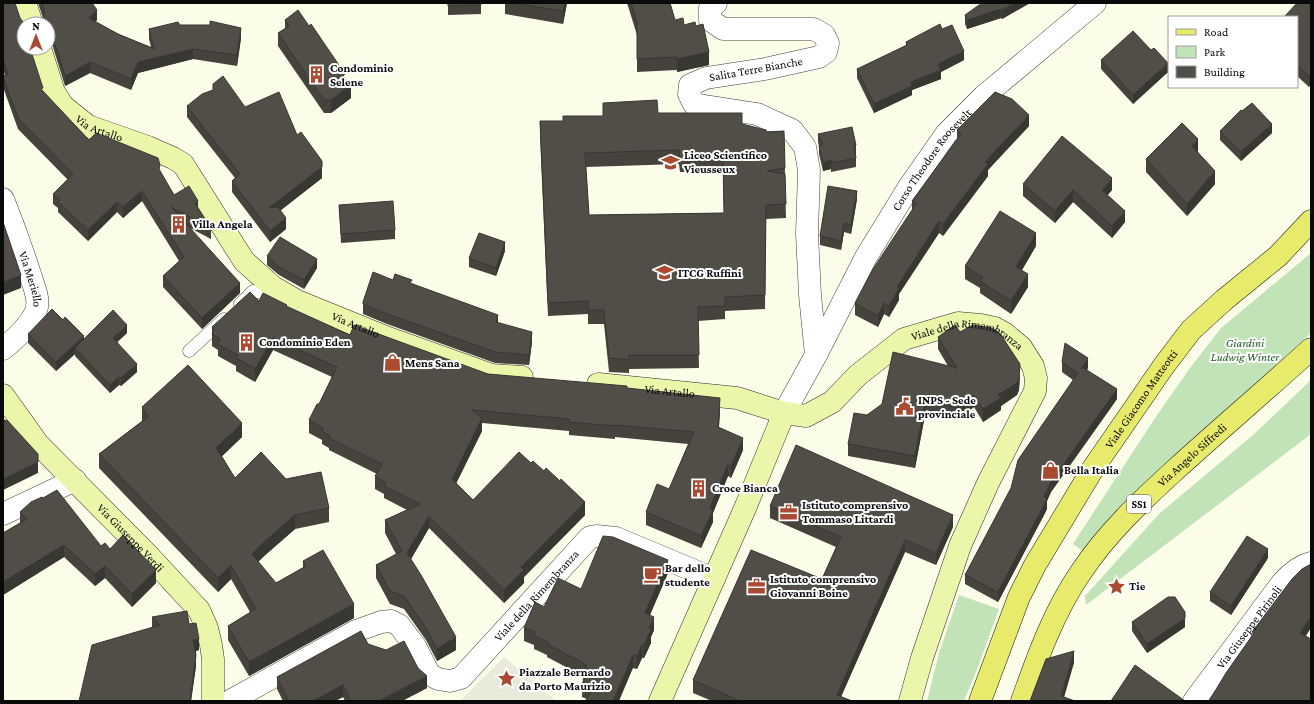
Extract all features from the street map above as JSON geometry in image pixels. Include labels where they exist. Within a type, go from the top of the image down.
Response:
[{"type":"main road","name":"Viale Giacomo Matteotti","points":[[980,701],[1018,598],[1035,565],[1094,467],[1163,367],[1191,330],[1224,300],[1278,256],[1311,221]]},
{"type":"main road","name":"Via Angelo Siffredi","points":[[1022,701],[1038,657],[1056,615],[1081,572],[1113,530],[1190,456],[1311,349]]},
{"type":"street","points":[[25,3],[29,16]]},
{"type":"street","name":"Salita Terre Bianche","points":[[716,3],[710,8],[710,20],[723,29],[814,29],[824,35],[828,43],[826,52],[819,58],[706,78],[690,84],[689,94],[694,104],[757,114],[792,130],[805,147],[809,170],[807,234],[810,295],[816,355]]},
{"type":"street","name":"Corso Theodore Roosevelt","points":[[784,413],[816,355],[866,257],[909,187],[946,134],[984,96],[1095,3]]},
{"type":"street","name":"Via Artallo","points":[[43,56],[54,92],[63,106],[88,126],[148,147],[183,164],[244,261],[273,287],[296,301],[383,336],[492,375],[539,379]]},
{"type":"street","name":"Via Meriello","points":[[3,200],[21,244],[38,298],[34,316],[18,337],[3,349]]},
{"type":"street","name":"Viale della Rimembranza","points":[[784,413],[806,416],[832,402],[858,375],[904,339],[958,323],[988,326],[1004,333],[1021,347],[1033,366],[1036,378],[1035,391],[991,476],[960,546],[922,658],[910,701]]},
{"type":"street","name":"Via Artallo","points":[[577,382],[737,398],[784,413]]},
{"type":"street","name":"Via Giuseppe Verdi","points":[[3,395],[38,444],[148,555],[199,610],[207,628],[211,645],[213,659],[213,701]]},
{"type":"street","points":[[660,701],[714,579],[784,413]]},
{"type":"street","points":[[3,514],[74,480]]},
{"type":"street","name":"Viale della Rimembranza","points":[[230,701],[356,631],[381,622],[391,621],[399,625],[415,646],[429,674],[438,679],[450,681],[462,678],[590,537],[596,536],[616,538],[714,579]]},
{"type":"street","name":"Via Giuseppe Pirinoli","points":[[1194,701],[1289,575],[1298,568],[1311,563]]},
{"type":"lane","points":[[190,351],[253,291],[296,301]]},
{"type":"green space","name":"Giardini Ludwig Winter","points":[[1311,253],[1311,333],[1239,399],[1084,552],[1073,544],[1155,418],[1190,368],[1221,328]]},
{"type":"green space","name":"Giardini Ludwig Winter","points":[[1311,380],[1311,434],[1086,605],[1085,596],[1159,514],[1253,435]]},
{"type":"green space","points":[[959,595],[999,609],[964,701],[927,701],[939,653]]},
{"type":"shaded area","name":"Piazzale Bernardo da Porto Maurizio","points":[[504,657],[556,701],[460,701]]},
{"type":"building","points":[[3,3],[15,3],[19,16],[16,16],[16,56],[33,56],[43,88],[41,89],[89,140],[96,133],[158,158],[160,165],[159,169],[174,195],[189,186],[198,201],[195,203],[211,228],[171,207],[240,283],[202,318],[163,276],[184,257],[142,191],[123,207],[117,202],[88,230],[58,202],[60,200],[53,194],[73,174],[18,118],[3,77],[8,74],[3,59]]},
{"type":"building","points":[[42,3],[92,3],[97,10],[89,18],[118,34],[154,49],[149,29],[178,22],[180,25],[210,25],[210,21],[241,28],[237,55],[193,49],[138,62],[131,79],[90,62],[65,76],[56,47],[56,16],[44,16]]},
{"type":"building","points":[[448,3],[481,3],[481,5],[448,6]]},
{"type":"building","points":[[513,3],[565,3],[563,11]]},
{"type":"building","points":[[631,3],[670,3],[675,20],[683,18],[684,25],[695,22],[696,26],[703,24],[709,52],[677,59],[677,57],[637,59],[637,22]]},
{"type":"building","points":[[982,3],[1015,3],[1002,10],[1001,9],[967,20],[965,15]]},
{"type":"building","points":[[1297,3],[1311,3],[1311,73],[1309,76],[1298,66],[1298,16],[1285,16]]},
{"type":"building","name":"Condominio Selene","points":[[298,10],[309,26],[311,24],[345,74],[343,76],[351,85],[331,100],[324,100],[278,33],[289,26],[285,20]]},
{"type":"building","points":[[940,24],[942,29],[952,25],[964,51],[938,64],[941,70],[911,82],[912,86],[874,104],[857,69],[907,45],[906,42]]},
{"type":"building","points":[[1133,31],[1151,50],[1154,48],[1168,63],[1133,95],[1101,60]]},
{"type":"building","points":[[223,76],[245,107],[279,92],[297,135],[301,132],[322,161],[322,167],[269,208],[278,207],[286,218],[270,231],[232,181],[240,174],[187,106],[202,94],[213,90],[213,84]]},
{"type":"building","points":[[995,92],[1012,99],[1029,115],[985,162],[988,164],[943,224],[939,221],[897,287],[899,288],[889,306],[884,303],[878,316],[855,303],[873,269],[916,204],[912,201],[961,134],[957,130]]},
{"type":"building","points":[[657,100],[658,113],[742,113],[742,124],[766,130],[766,132],[784,131],[785,168],[767,171],[785,174],[786,204],[766,205],[765,295],[725,297],[725,306],[698,307],[699,355],[629,355],[629,360],[609,358],[604,310],[588,310],[588,301],[548,303],[540,121],[563,121],[563,116],[603,116],[603,103]],"holes":[[[679,150],[680,159],[723,158],[724,213],[589,215],[585,153]]]},
{"type":"building","points":[[1252,103],[1272,124],[1241,152],[1220,131],[1241,110],[1242,111]]},
{"type":"building","points":[[1182,123],[1198,139],[1192,146],[1215,171],[1187,204],[1146,159]]},
{"type":"building","points":[[852,127],[856,145],[854,145],[856,158],[831,163],[832,160],[823,162],[819,146],[823,144],[818,134]]},
{"type":"building","points":[[1062,136],[1112,178],[1102,190],[1125,211],[1112,226],[1073,190],[1055,211],[1023,184]]},
{"type":"building","points":[[828,186],[857,191],[851,225],[844,223],[841,241],[820,236]]},
{"type":"building","points":[[393,201],[395,230],[341,234],[339,205]]},
{"type":"building","points":[[1000,211],[1036,233],[1016,267],[1028,274],[1011,301],[980,281],[983,277],[965,266]]},
{"type":"building","points":[[3,222],[21,275],[3,282]]},
{"type":"building","points":[[479,233],[505,242],[496,268],[469,258]]},
{"type":"building","points":[[280,237],[317,259],[304,280],[279,267],[267,256]]},
{"type":"building","points":[[373,272],[393,280],[395,274],[412,280],[410,283],[498,315],[496,322],[532,332],[529,355],[495,352],[363,304]]},
{"type":"building","points":[[250,292],[259,301],[263,293],[287,305],[286,306],[350,335],[354,325],[488,374],[627,386],[627,388],[720,398],[718,427],[743,438],[731,466],[728,464],[710,508],[713,510],[701,536],[646,512],[657,484],[669,489],[694,432],[569,422],[569,419],[472,410],[482,418],[452,479],[473,500],[519,452],[531,463],[533,461],[544,471],[546,468],[560,481],[561,479],[585,502],[521,567],[524,570],[504,590],[429,516],[407,553],[456,637],[437,649],[426,628],[404,596],[390,591],[376,565],[402,551],[385,520],[420,504],[384,486],[386,483],[375,476],[382,464],[329,438],[330,436],[322,431],[323,428],[309,420],[317,404],[319,404],[337,367],[273,338],[255,369],[236,358],[238,355],[218,344],[220,339],[212,334],[214,329],[212,327]]},
{"type":"building","points":[[52,309],[63,320],[65,317],[84,336],[56,362],[28,334]]},
{"type":"building","points":[[113,310],[127,325],[113,338],[137,364],[121,378],[119,377],[110,385],[75,348]]},
{"type":"building","points":[[955,325],[960,332],[973,325],[991,328],[997,331],[1020,364],[1017,383],[998,395],[1001,398],[983,409],[974,395],[956,408],[926,398],[915,456],[848,444],[854,413],[867,415],[882,404],[893,352],[957,368],[938,337]]},
{"type":"building","points":[[1065,343],[1088,358],[1082,367],[1117,389],[1051,482],[1044,496],[1047,499],[998,592],[965,575],[1011,488],[1018,460],[1078,373],[1062,362]]},
{"type":"building","points":[[188,365],[242,423],[216,448],[235,478],[261,452],[286,479],[321,472],[329,508],[295,515],[252,554],[276,583],[306,566],[303,561],[323,550],[354,604],[249,662],[228,626],[256,609],[231,565],[218,578],[99,454],[148,417],[142,407]]},
{"type":"building","points":[[3,418],[5,421],[7,420],[38,454],[38,462],[3,479]]},
{"type":"building","points":[[796,445],[953,515],[936,553],[905,540],[837,695],[852,701],[740,701],[693,680],[751,550],[822,579],[841,537],[770,506]]},
{"type":"building","points":[[57,490],[101,546],[105,543],[110,549],[123,535],[156,570],[132,594],[105,566],[95,574],[64,545],[3,582],[3,533],[27,519],[20,512],[31,502],[42,497],[43,498]]},
{"type":"building","points":[[603,536],[613,537],[668,560],[645,613],[654,617],[649,628],[651,630],[637,656],[633,655],[613,701],[585,701],[594,689],[582,684],[587,675],[583,673],[587,665],[547,644],[548,642],[534,636],[535,632],[524,628],[535,602],[544,607],[558,578],[581,589]]},
{"type":"building","points":[[1247,536],[1268,549],[1231,606],[1210,592]]},
{"type":"building","points":[[1311,564],[1311,616],[1300,633],[1311,639],[1311,701],[1209,701],[1226,673],[1254,633],[1252,632],[1292,579],[1302,569]]},
{"type":"building","points":[[1168,597],[1175,597],[1185,612],[1185,618],[1147,644],[1132,622]]},
{"type":"building","points":[[187,611],[189,624],[196,623],[199,639],[193,640],[196,655],[190,701],[79,701],[92,645],[160,625],[152,617]]},
{"type":"building","points":[[361,631],[368,644],[386,650],[404,641],[418,668],[427,676],[379,701],[351,701],[343,685],[313,701],[289,701],[277,677]]},
{"type":"building","points":[[1074,651],[1061,696],[1075,701],[1030,701],[1046,659]]},
{"type":"building","points":[[1135,665],[1185,701],[1111,701]]},
{"type":"place","name":"Condominio Selene","points":[[317,75]]},
{"type":"place","name":"Liceo Scientifico Vieusseux","points":[[671,162]]},
{"type":"place","name":"Villa Angela","points":[[179,224]]},
{"type":"place","name":"ITCG Ruffini","points":[[665,273]]},
{"type":"place","name":"Condominio Eden","points":[[246,342]]},
{"type":"place","name":"Mens Sana","points":[[392,363]]},
{"type":"place","name":"INPS - Sede provinciale","points":[[905,407]]},
{"type":"place","name":"Bella Italia","points":[[1051,470]]},
{"type":"place","name":"Croce Bianca","points":[[699,488]]},
{"type":"place","name":"Istituto comprensivo Tommaso Littardi","points":[[789,512]]},
{"type":"place","name":"Bar dello studente","points":[[652,575]]},
{"type":"place","name":"Istituto comprensivo Giovanni Boine","points":[[757,586]]},
{"type":"place","name":"Tie","points":[[1116,586]]},
{"type":"place","name":"Piazzale Bernardo da Porto Maurizio","points":[[506,679]]}]
